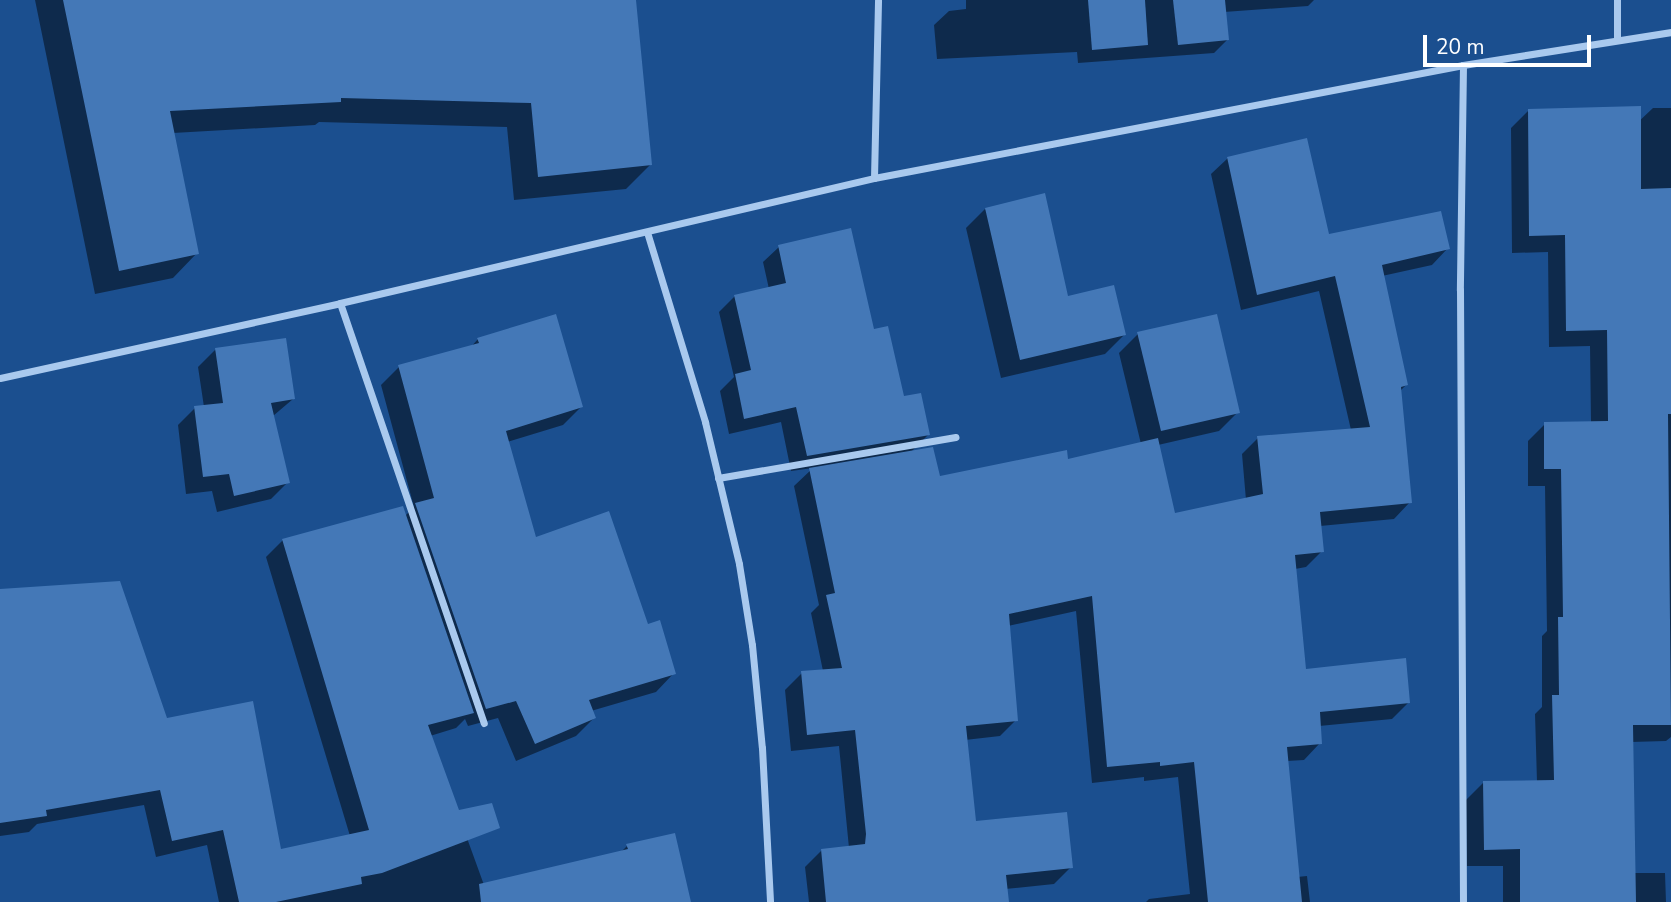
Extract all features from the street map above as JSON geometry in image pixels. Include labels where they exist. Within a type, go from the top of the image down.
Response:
[{"type":"street","points":[[874,177],[878,0]]},
{"type":"street","points":[[1617,0],[1617,39]]},
{"type":"street","points":[[0,378],[340,303],[874,177],[1463,65],[1671,32]]},
{"type":"street","points":[[1463,65],[1460,290],[1463,902]]},
{"type":"street","points":[[647,232],[684,348],[739,564],[752,645],[762,748],[770,902]]},
{"type":"street","points":[[340,303],[484,723]]},
{"type":"street","points":[[718,478],[955,437]]},
{"type":"building","points":[[63,0],[636,0],[652,165],[538,177],[531,103],[341,98],[341,102],[170,111],[199,254],[119,271]]},
{"type":"building","points":[[1088,0],[1145,0],[1148,45],[1092,50]]},
{"type":"building","points":[[1173,0],[1225,0],[1229,40],[1178,45]]},
{"type":"building","points":[[1641,106],[1641,189],[1671,188],[1671,414],[1668,414],[1671,725],[1633,725],[1636,902],[1520,902],[1520,849],[1484,850],[1483,781],[1554,780],[1552,695],[1559,695],[1558,617],[1563,617],[1561,469],[1544,469],[1544,422],[1608,421],[1607,330],[1566,331],[1565,235],[1529,236],[1528,109]]},
{"type":"building","points":[[1307,138],[1329,234],[1441,211],[1450,249],[1382,265],[1408,385],[1401,387],[1412,503],[1320,512],[1324,552],[1295,555],[1306,669],[1406,658],[1410,703],[1320,712],[1322,744],[1287,747],[1302,902],[1208,902],[1194,762],[1107,767],[1092,596],[1009,614],[1018,721],[966,726],[976,821],[1067,812],[1073,868],[1006,875],[1009,902],[826,902],[821,849],[865,844],[866,834],[855,730],[807,735],[801,671],[842,668],[826,595],[835,593],[809,468],[933,447],[940,476],[1067,450],[1068,459],[1158,438],[1175,513],[1263,494],[1257,436],[1370,427],[1335,276],[1257,295],[1227,157]]},
{"type":"building","points":[[1045,193],[1068,296],[1114,285],[1126,335],[1020,360],[985,208]]},
{"type":"building","points":[[851,228],[874,329],[888,326],[904,396],[921,393],[930,435],[807,456],[796,407],[744,419],[735,374],[751,370],[734,295],[786,283],[778,245]]},
{"type":"building","points":[[556,314],[583,407],[506,431],[536,537],[609,511],[648,624],[660,620],[676,674],[589,700],[596,718],[535,744],[516,701],[486,709],[415,503],[434,498],[398,365],[479,343],[477,338]]},
{"type":"building","points":[[1217,314],[1240,413],[1161,431],[1137,332]]},
{"type":"building","points":[[286,338],[295,399],[271,403],[290,483],[234,496],[229,474],[203,477],[194,406],[223,403],[215,348]]},
{"type":"building","points":[[403,506],[474,713],[428,725],[459,810],[492,803],[500,828],[382,873],[361,877],[362,884],[276,902],[239,902],[223,830],[172,841],[160,790],[46,810],[47,816],[0,823],[0,589],[120,581],[167,718],[253,701],[281,849],[369,830],[282,539]]},
{"type":"building","points":[[675,833],[691,902],[481,902],[479,884],[628,849],[626,844]]}]
